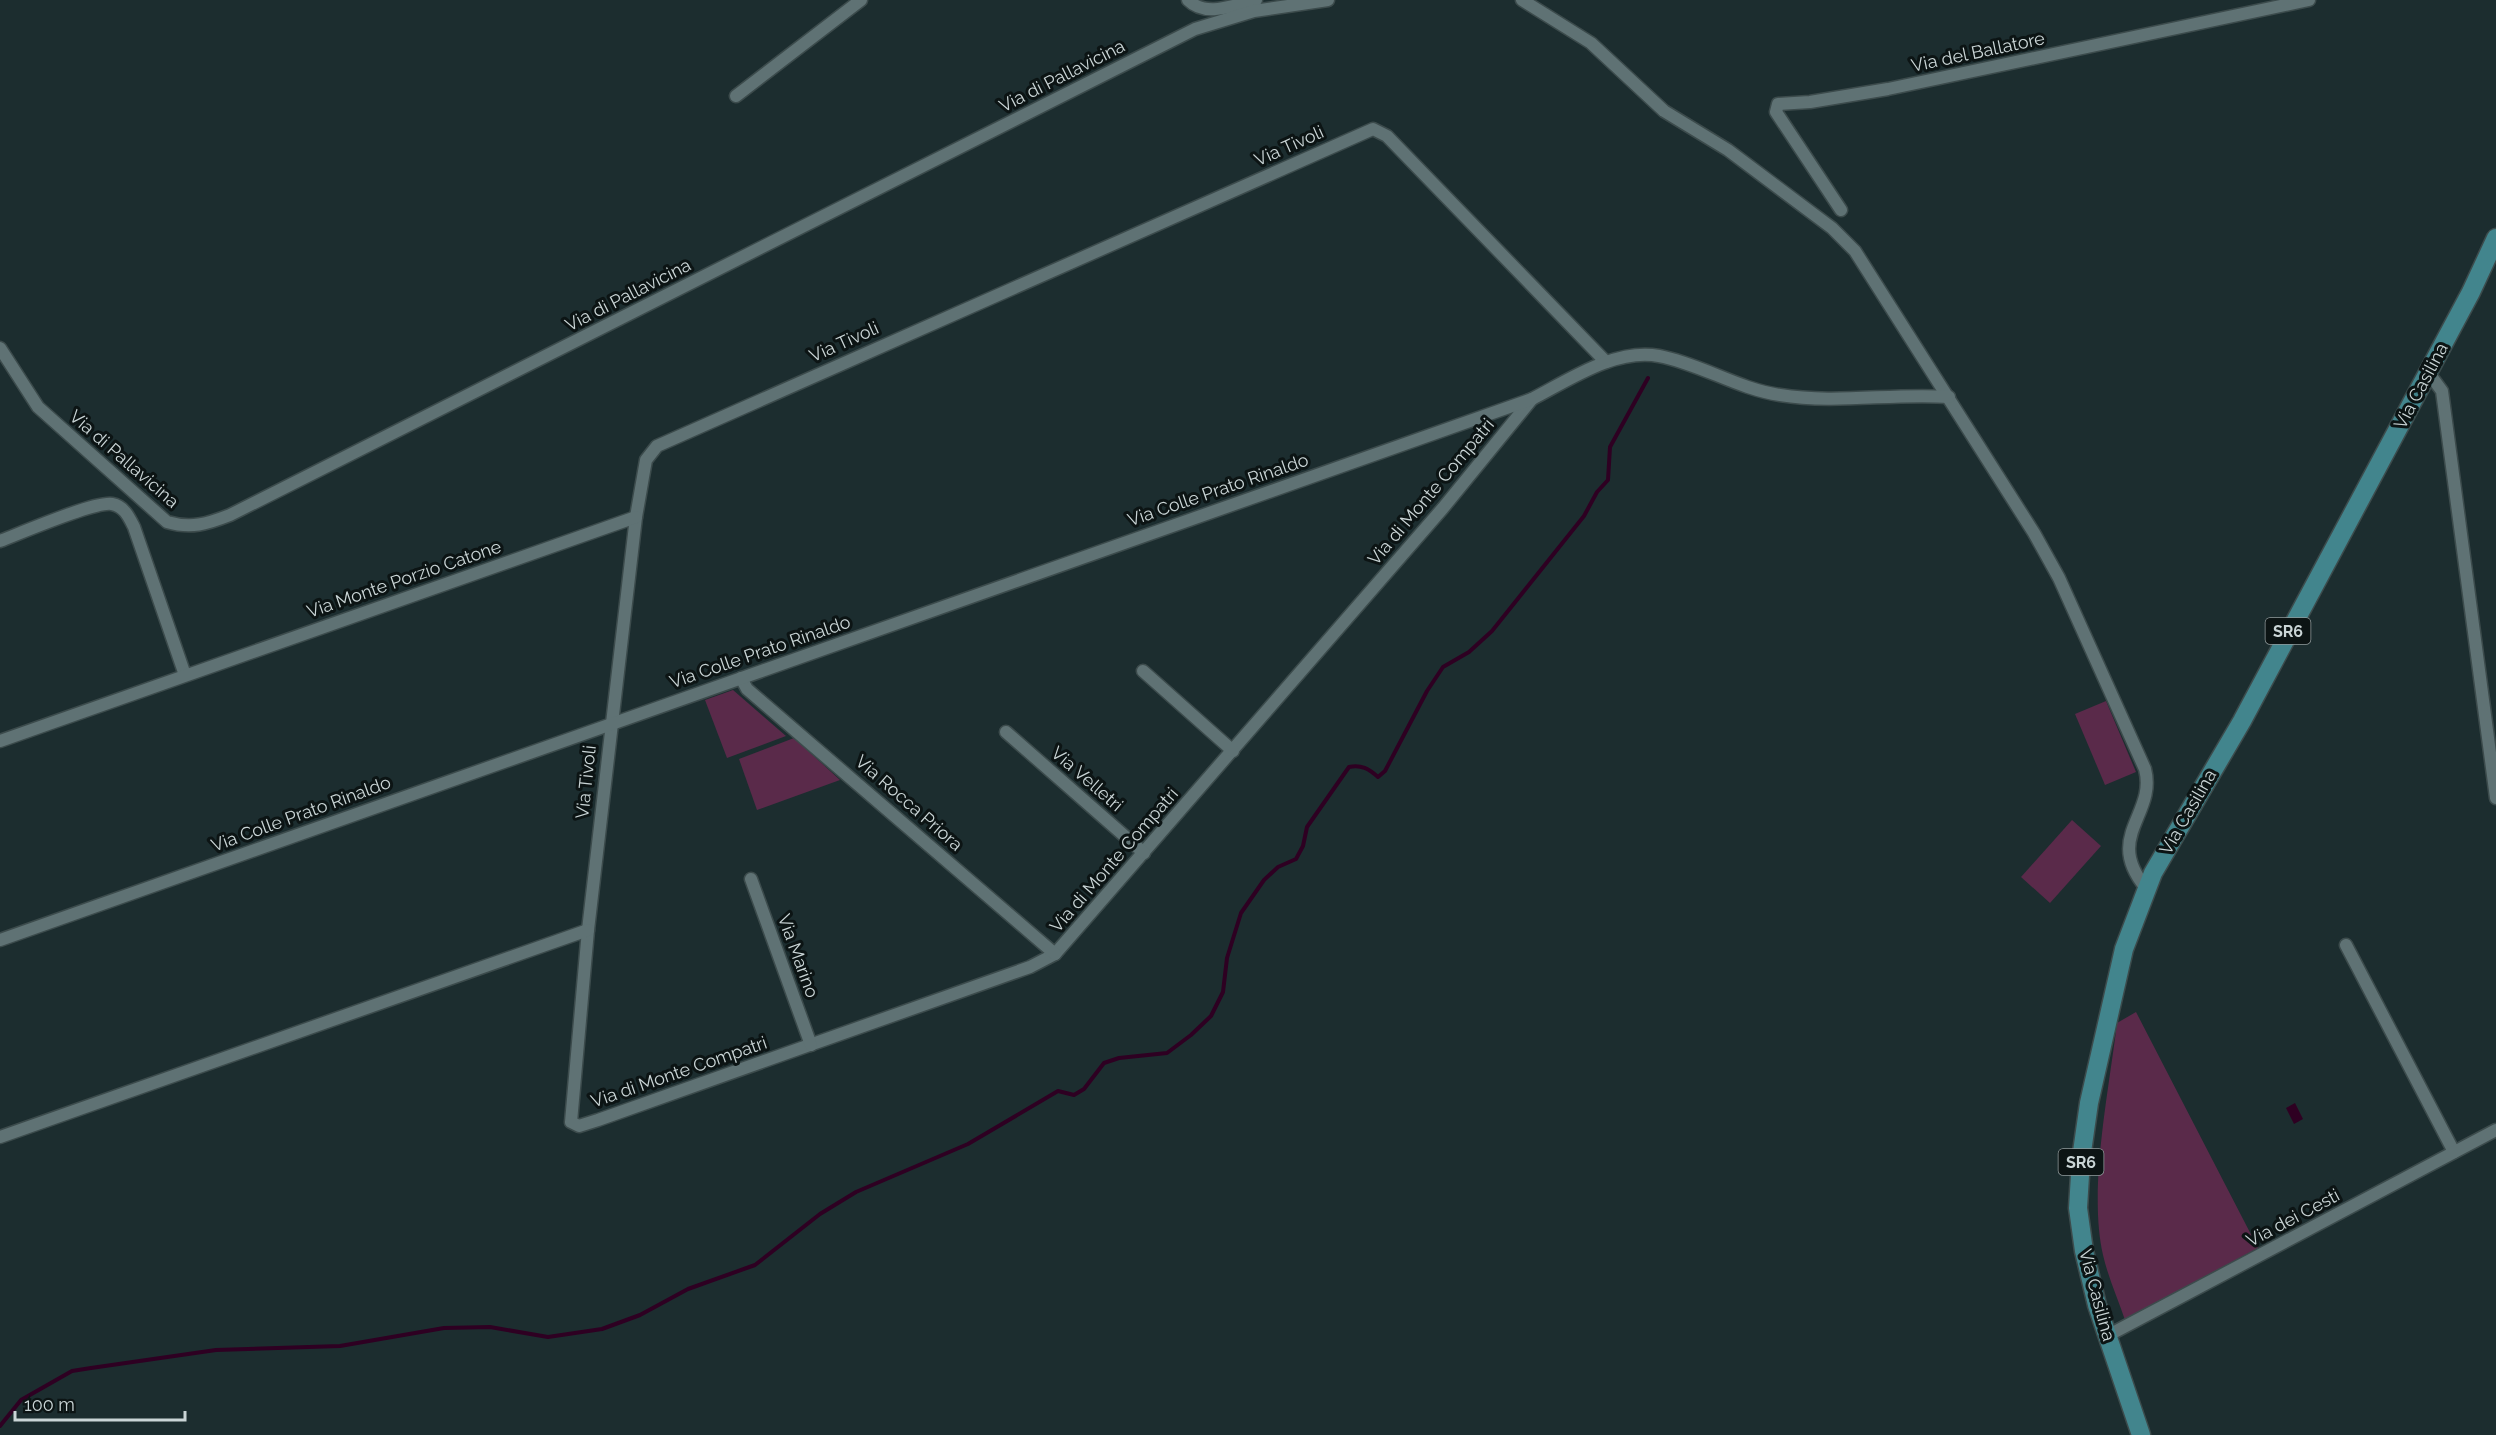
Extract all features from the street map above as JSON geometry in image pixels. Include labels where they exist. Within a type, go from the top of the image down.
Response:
[{"type":"main road","name":"Via Casilina","points":[[2141,1435],[2092,1286],[2081,1233],[2078,1192],[2081,1159],[2105,1023],[2128,938],[2146,888],[2242,721],[2471,292],[2496,238]]},
{"type":"street","points":[[736,96],[861,0]]},
{"type":"street","points":[[1188,0],[1197,8],[1206,10],[1256,0]]},
{"type":"street","name":"Via di Pallavicina","points":[[0,348],[38,407],[152,510],[167,522],[185,528],[204,525],[241,510],[1195,29],[1248,12],[1328,0]]},
{"type":"street","points":[[1522,0],[1591,42],[1664,111],[1728,150],[1844,238],[1869,271],[2052,564],[2143,764],[2147,781],[2146,792],[2129,840],[2132,864],[2146,888]]},
{"type":"street","name":"Via del Ballatore","points":[[1841,210],[1776,112],[1778,104],[1810,102],[1888,89],[2309,0]]},
{"type":"street","name":"Via Tivoli","points":[[573,1124],[570,1118],[588,930],[636,517],[646,460],[664,441],[1372,129],[1387,136],[1606,362]]},
{"type":"street","name":"Via Colle Prato Rinaldo","points":[[0,940],[1532,399],[1606,362],[1634,356],[1659,356],[1743,387],[1780,395],[1817,399],[1949,397]]},
{"type":"street","points":[[2428,372],[2442,391],[2496,798]]},
{"type":"street","name":"Via di Monte Compatri","points":[[573,1124],[579,1126],[598,1120],[811,1045],[1030,967],[1055,954],[1443,508],[1532,399]]},
{"type":"street","points":[[0,541],[100,505],[111,503],[122,509],[134,527],[185,675]]},
{"type":"street","name":"Via Monte Porzio Catone","points":[[0,741],[636,517]]},
{"type":"street","points":[[1143,671],[1233,751]]},
{"type":"street","name":"Via Rocca Priora","points":[[741,678],[747,689],[1055,954]]},
{"type":"street","name":"Via Velletri","points":[[1006,732],[1144,853]]},
{"type":"street","name":"Via Marino","points":[[751,879],[811,1045]]},
{"type":"street","points":[[0,1137],[588,930]]},
{"type":"street","points":[[2346,945],[2454,1152]]},
{"type":"street","name":"Via dei Cesti","points":[[2107,1336],[2496,1130]]},
{"type":"shaded area","points":[[733,690],[786,736],[727,758],[705,700]]},
{"type":"shaded area","points":[[2106,701],[2136,772],[2105,785],[2075,714]]},
{"type":"shaded area","points":[[794,738],[840,780],[757,810],[739,759]]},
{"type":"shaded area","points":[[2072,820],[2101,846],[2050,903],[2021,877]]},
{"type":"shaded area","points":[[2136,1012],[2258,1248],[2125,1320],[2103,1255],[2099,1229],[2099,1171],[2117,1023]]},
{"type":"shaded area","points":[[2295,1103],[2303,1119],[2294,1124],[2286,1108]]},
{"type":"waterway","points":[[0,1426],[21,1400],[72,1371],[216,1350],[340,1346],[444,1328],[490,1327],[548,1337],[602,1329],[640,1315],[688,1289],[755,1265],[820,1214],[856,1192],[968,1144],[1058,1091],[1074,1095],[1084,1089],[1104,1063],[1119,1058],[1167,1053],[1211,1016],[1223,992],[1227,958],[1241,913],[1264,880],[1278,867],[1296,859],[1303,846],[1307,827],[1349,767],[1365,768],[1378,777],[1385,771],[1427,691],[1443,667],[1469,652],[1492,631],[1584,516],[1597,492],[1608,480],[1610,447],[1648,378]]}]
